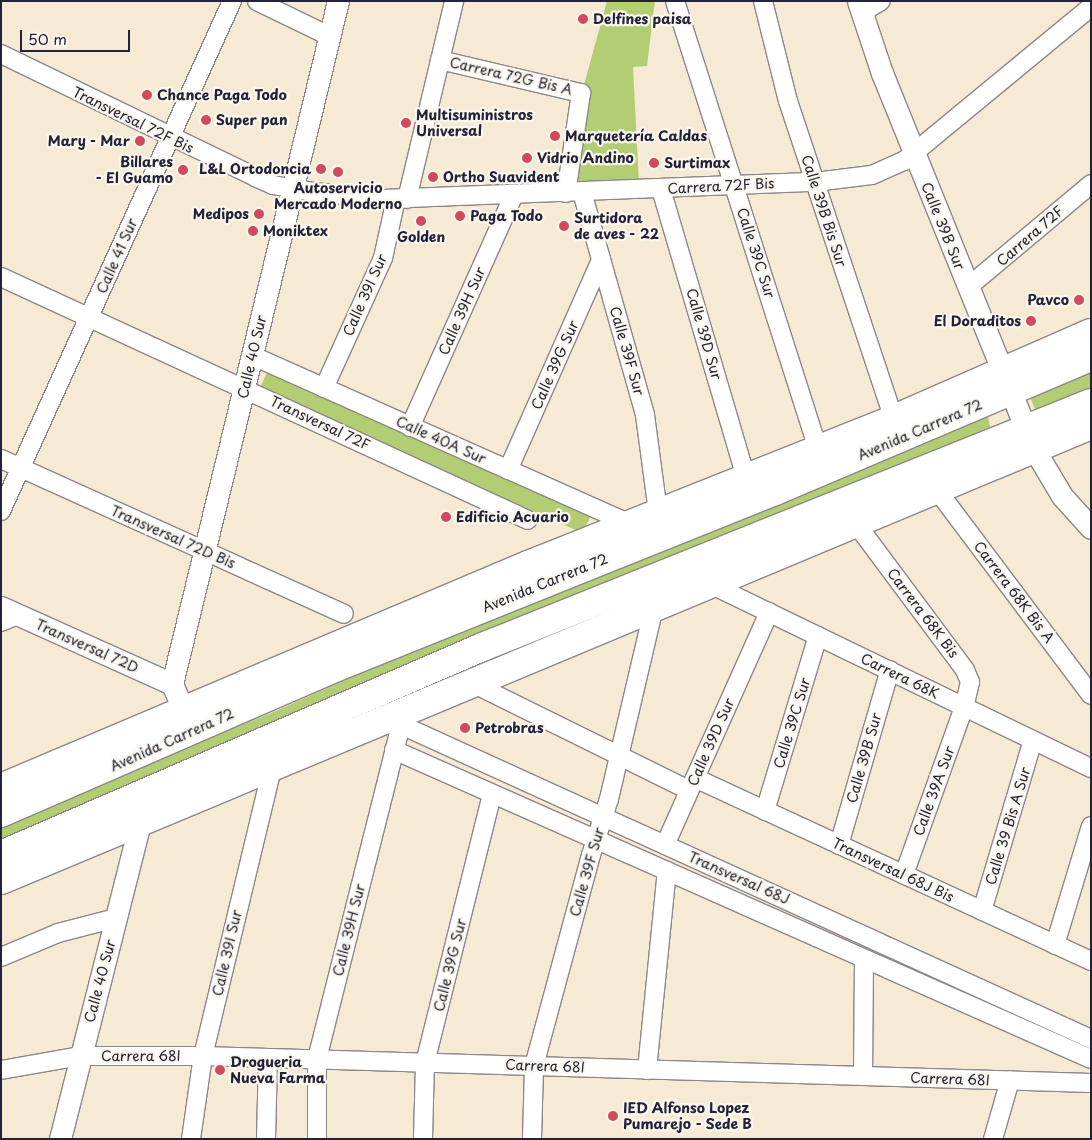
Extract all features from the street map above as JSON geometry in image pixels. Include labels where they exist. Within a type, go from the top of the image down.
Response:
[{"type":"highway","name":"Avenida Carrera 72","points":[[1,813],[373,652],[775,491],[1006,382],[1091,334]]},
{"type":"highway","name":"Avenida Carrera 72","points":[[1,788],[630,524],[818,448],[894,419],[1006,382],[1091,357]]},
{"type":"highway","points":[[1,880],[272,768],[394,721],[470,682],[857,525],[937,490],[1030,440],[1091,403]]},
{"type":"highway","points":[[1,855],[557,618],[1030,440],[1091,425]]},
{"type":"highway","points":[[775,491],[818,448]]},
{"type":"highway","points":[[557,618],[618,622]]},
{"type":"highway","points":[[1,864],[33,842]]},
{"type":"street","name":"Calle 41 Sur","points":[[1,512],[232,1]]},
{"type":"street","points":[[257,1],[330,36]]},
{"type":"street","name":"Calle 40 Sur","points":[[172,684],[338,1]]},
{"type":"street","name":"Calle 39I Sur","points":[[324,388],[383,258],[440,60],[454,1]]},
{"type":"street","name":"Calle 39C Sur","points":[[675,1],[818,448]]},
{"type":"street","name":"Calle 39B Bis Sur","points":[[763,1],[779,74],[894,419]]},
{"type":"street","points":[[860,7],[881,1]]},
{"type":"street","name":"Calle 39B Sur","points":[[860,7],[914,154],[1030,440],[1062,496],[1091,528]]},
{"type":"street","name":"Carrera 72F Bis","points":[[293,188],[362,198],[401,199],[815,182],[878,173],[914,154],[1091,7]]},
{"type":"street","name":"Transversal 72F Bis","points":[[2,56],[255,177],[293,188]]},
{"type":"street","name":"Carrera 72G Bis A","points":[[440,60],[581,93]]},
{"type":"street","name":"Calle 39F Sur","points":[[581,93],[574,192],[601,260],[645,416],[658,513]]},
{"type":"street","name":"Carrera 72F","points":[[968,287],[1091,184]]},
{"type":"street","name":"Calle 39D Sur","points":[[662,189],[746,478]]},
{"type":"street","name":"Calle 39H Sur","points":[[410,427],[514,195]]},
{"type":"street","name":"Calle 39G Sur","points":[[508,470],[601,260]]},
{"type":"street","name":"Transversal 72F","points":[[1,277],[528,520]]},
{"type":"street","name":"Calle 40A Sur","points":[[253,356],[630,524]]},
{"type":"street","name":"Transversal 72D Bis","points":[[1,459],[344,614]]},
{"type":"street","name":"Carrera 68K Bis A","points":[[937,490],[1091,695]]},
{"type":"street","name":"Carrera 68K Bis","points":[[857,525],[965,670],[970,682],[964,707]]},
{"type":"street","name":"Carrera 68K","points":[[710,584],[1091,768]]},
{"type":"street","name":"Calle 39F Sur","points":[[532,1139],[534,1066],[620,756],[654,607]]},
{"type":"street","name":"Calle 39D Sur","points":[[665,845],[769,612]]},
{"type":"street","name":"Transversal 72D","points":[[7,615],[172,684]]},
{"type":"street","name":"Calle 39C Sur","points":[[765,811],[818,636]]},
{"type":"street","name":"Calle 39B Sur","points":[[839,845],[890,670]]},
{"type":"street","name":"Transversal 68J Bis","points":[[470,682],[620,756],[765,811],[1091,961]]},
{"type":"street","points":[[172,684],[184,711]]},
{"type":"street","name":"Calle 39A Sur","points":[[904,875],[964,707]]},
{"type":"street","name":"Calle 39H Sur","points":[[317,1139],[317,1059],[394,750],[394,721]]},
{"type":"street","name":"Transversal 68J","points":[[394,721],[1091,1039]]},
{"type":"street","name":"Calle 39 Bis A Sur","points":[[982,911],[1034,740]]},
{"type":"street","name":"Transversal 68J","points":[[394,750],[1091,1059]]},
{"type":"street","name":"Calle 39I Sur","points":[[190,1139],[203,1056],[272,768]]},
{"type":"street","name":"Calle 39G Sur","points":[[423,1139],[425,1063],[492,794]]},
{"type":"street","name":"Calle 40 Sur","points":[[60,1139],[140,822]]},
{"type":"street","points":[[1055,945],[1091,826]]},
{"type":"street","points":[[647,1070],[667,871]]},
{"type":"street","points":[[1,957],[58,933],[116,918]]},
{"type":"street","points":[[863,1076],[864,959]]},
{"type":"street","name":"Carrera 68I","points":[[1,1070],[80,1056],[203,1056],[1091,1083]]},
{"type":"street","points":[[266,1139],[268,1058]]},
{"type":"street","points":[[993,1139],[1010,1080]]},
{"type":"green space","points":[[607,1],[655,1],[647,66],[633,67],[639,184],[576,181],[584,85]]},
{"type":"green space","points":[[268,370],[591,514],[583,533],[259,389]]},
{"type":"green space","points":[[1091,370],[1091,394],[1038,417],[1030,397]]},
{"type":"green space","points":[[988,417],[992,435],[1,847],[1,821],[276,711],[399,656]]},
{"type":"place","name":"Delfines paisa","points":[[583,19]]},
{"type":"place","name":"Chance Paga Todo","points":[[147,95]]},
{"type":"place","name":"Super pan","points":[[206,120]]},
{"type":"place","name":"Multisuministros Universal","points":[[406,123]]},
{"type":"place","name":"Marquetería Caldas","points":[[555,136]]},
{"type":"place","name":"Mary - Mar","points":[[140,141]]},
{"type":"place","name":"Vidrio Andino","points":[[527,158]]},
{"type":"place","name":"Surtimax","points":[[654,163]]},
{"type":"place","name":"L&L Ortodoncia","points":[[321,169]]},
{"type":"place","name":"Billares - El Guamo","points":[[183,170]]},
{"type":"place","name":"Autoservicio Mercado Moderno","points":[[338,172]]},
{"type":"place","name":"Ortho Suavident","points":[[433,177]]},
{"type":"place","name":"Medipos","points":[[259,214]]},
{"type":"place","name":"Paga Todo","points":[[460,216]]},
{"type":"place","name":"Golden","points":[[421,221]]},
{"type":"place","name":"Surtidora de aves - 22","points":[[564,226]]},
{"type":"place","name":"Moniktex","points":[[253,231]]},
{"type":"place","name":"Pavco","points":[[1079,300]]},
{"type":"place","name":"El Doraditos","points":[[1031,321]]},
{"type":"place","name":"Edificio Acuario","points":[[446,517]]},
{"type":"place","name":"Petrobras","points":[[465,728]]},
{"type":"place","name":"Drogueria Nueva Farma","points":[[220,1070]]},
{"type":"place","name":"IED Alfonso Lopez Pumarejo - Sede B","points":[[613,1116]]}]
